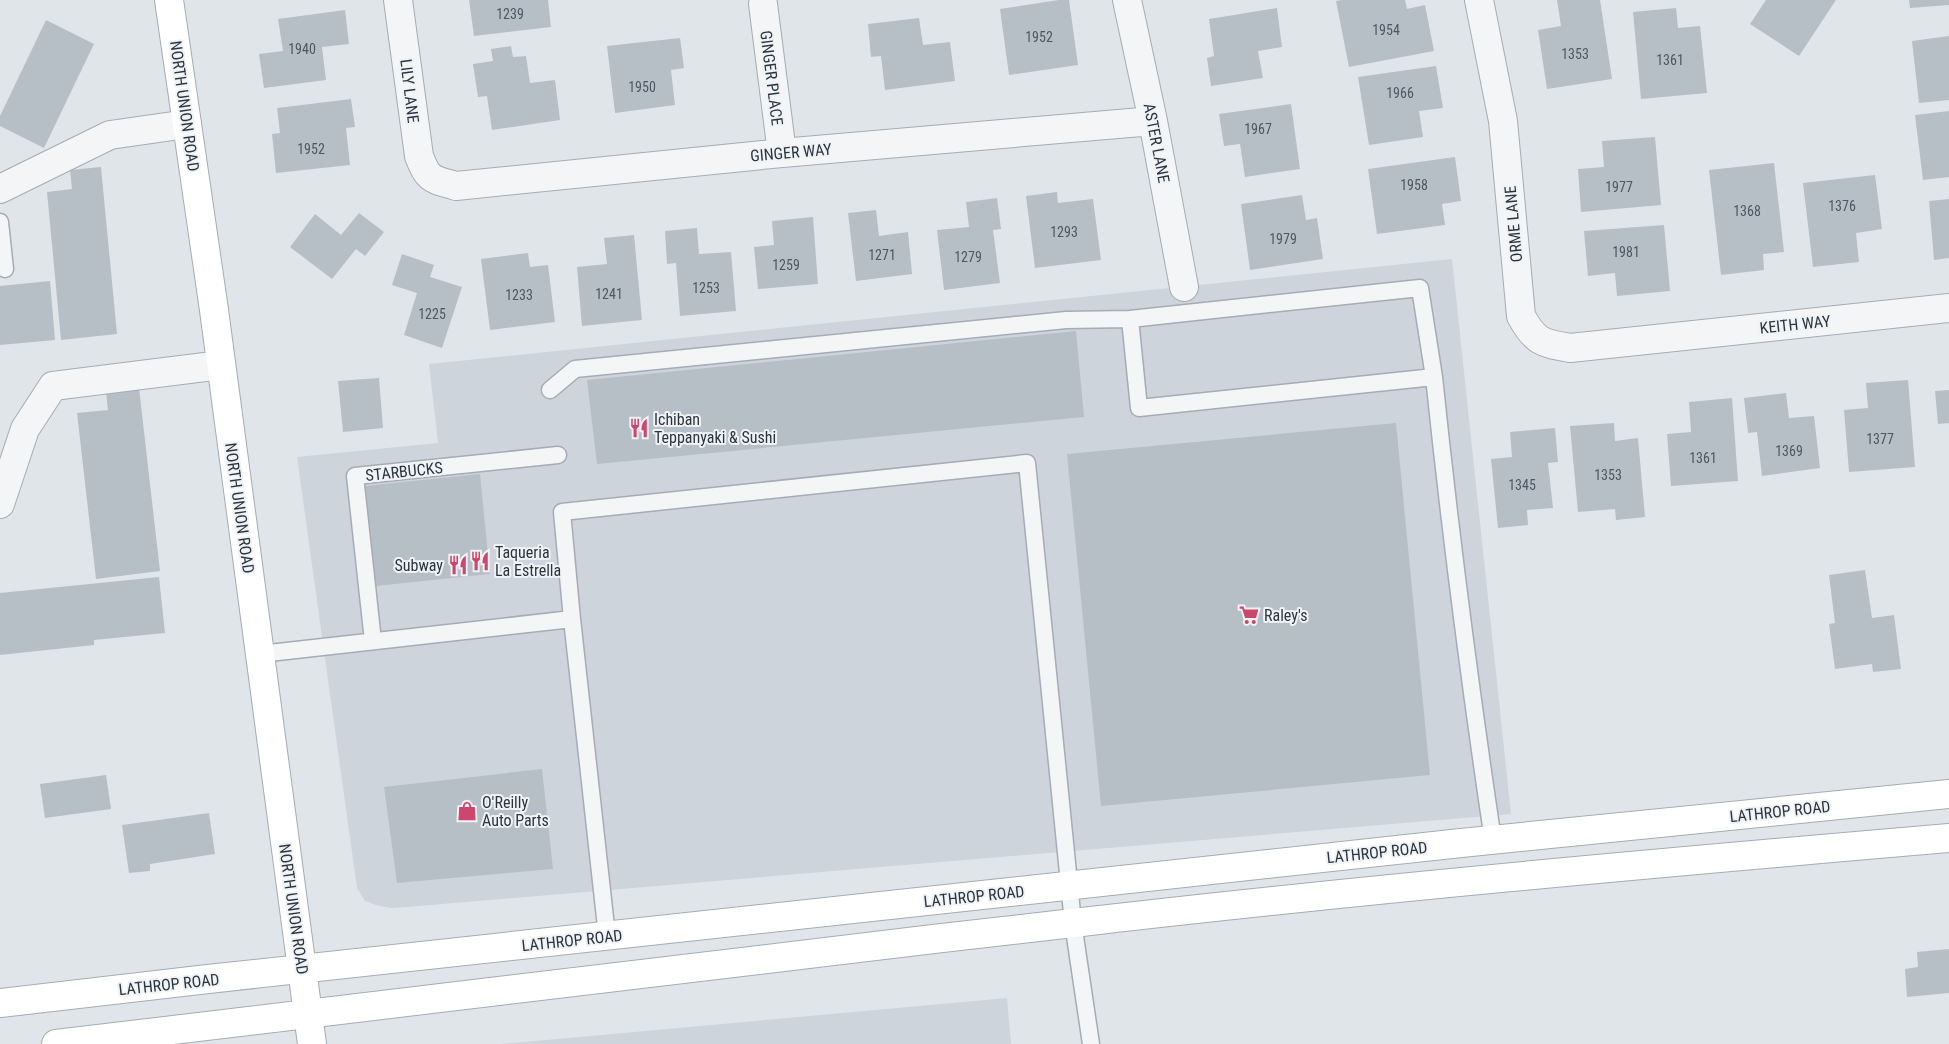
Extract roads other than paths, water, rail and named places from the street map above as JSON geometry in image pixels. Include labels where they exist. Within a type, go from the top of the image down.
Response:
[{"type":"main road","name":"NORTH UNION ROAD","points":[[169,0],[221,365],[312,1044]]},
{"type":"main road","name":"LATHROP ROAD","points":[[0,1003],[1493,840],[1949,794]]},
{"type":"main road","points":[[56,1044],[308,1016],[1073,923],[1498,878],[1949,838]]},
{"type":"main road","points":[[1493,840],[1498,878]]},
{"type":"street","name":"LILY LANE","points":[[398,0],[419,156],[424,170],[431,179]]},
{"type":"street","name":"ASTER LANE","points":[[1127,0],[1153,121],[1184,287]]},
{"type":"street","name":"ORME LANE","points":[[1479,0],[1503,121],[1521,316],[1529,330],[1545,344],[1570,348],[1641,340]]},
{"type":"street","name":"GINGER PLACE","points":[[763,4],[782,153]]},
{"type":"street","name":"GINGER WAY","points":[[431,179],[456,186],[782,153],[1153,121]]},
{"type":"street","points":[[0,189],[110,135],[187,124]]},
{"type":"street","name":"KEITH WAY","points":[[1641,340],[1949,308]]},
{"type":"street","points":[[0,504],[25,428],[53,386],[221,365]]},
{"type":"lane","points":[[0,222],[5,268]]},
{"type":"lane","points":[[550,390],[575,369],[1066,320],[1130,319],[1420,288],[1434,377],[1477,736],[1493,840]]},
{"type":"lane","points":[[1130,319],[1138,408],[1434,377]]},
{"type":"lane","name":"STARBUCKS","points":[[372,641],[355,476],[558,455]]},
{"type":"lane","points":[[606,936],[562,512],[1027,463],[1073,923],[1091,1044]]},
{"type":"lane","points":[[260,654],[572,619]]},
{"type":"place","name":"Ichiban Teppanyaki & Sushi","points":[[639,428]]},
{"type":"place","name":"Taqueria La Estrella","points":[[480,561]]},
{"type":"place","name":"Subway","points":[[458,565]]},
{"type":"place","name":"Raley's","points":[[1249,615]]},
{"type":"place","name":"O'Reilly Auto Parts","points":[[467,811]]}]
